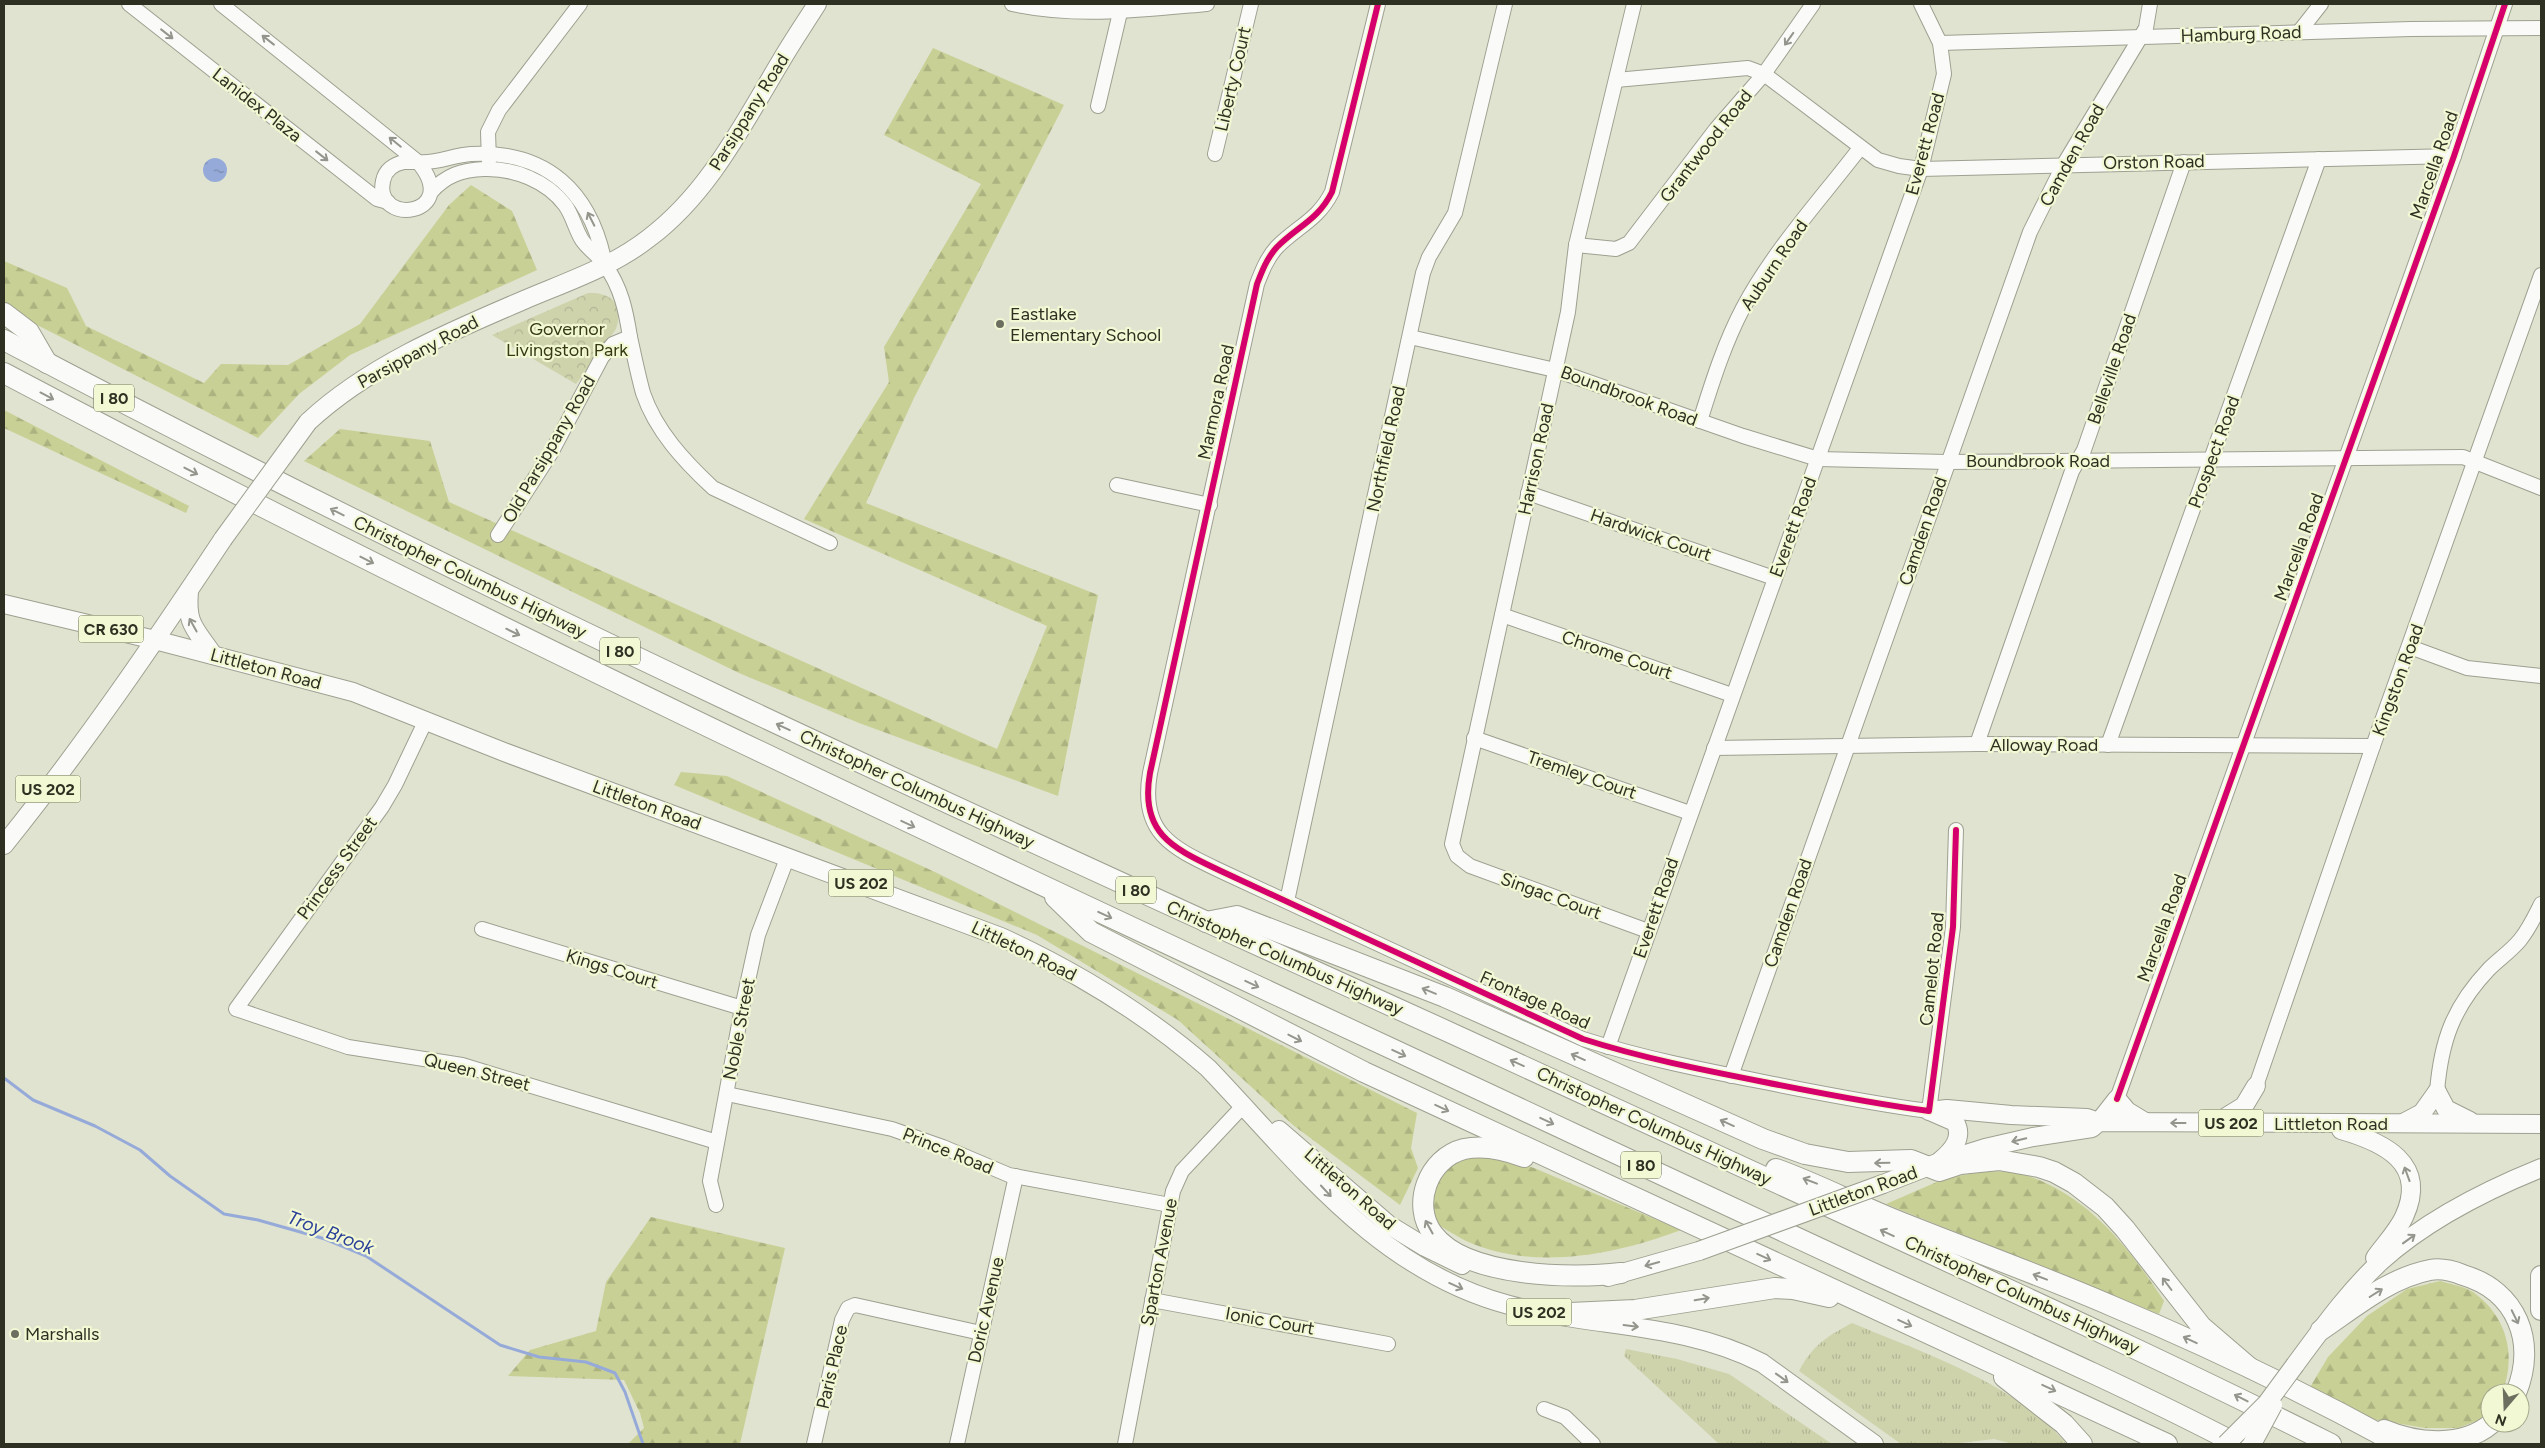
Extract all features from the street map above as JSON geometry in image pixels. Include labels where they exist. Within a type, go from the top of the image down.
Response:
[{"type":"highway","points":[[4,313],[29,332],[47,363]]},
{"type":"highway","name":"Christopher Columbus Highway","points":[[4,340],[353,520],[603,643],[1206,922],[1658,1127],[2175,1366],[2331,1444]]},
{"type":"highway","name":"Christopher Columbus Highway","points":[[4,373],[182,467],[532,642],[803,774],[1832,1254],[2075,1365],[2238,1444]]},
{"type":"highway","points":[[1045,887],[1091,932],[1364,1072],[2167,1444]]},
{"type":"highway","points":[[1206,922],[1237,916],[1381,972],[1454,1001],[1783,1147],[1814,1156],[1848,1162],[1911,1160],[1934,1165],[1939,1171],[1982,1161],[2017,1162],[2039,1166],[2074,1183],[2105,1207],[2125,1229],[2201,1326],[2250,1368]]},
{"type":"highway","points":[[1658,1127],[1812,1182],[1905,1224],[2110,1305],[2250,1368],[2398,1444]]},
{"type":"highway","points":[[1621,1273],[1588,1276],[1524,1273],[1482,1263],[1454,1252],[1433,1235],[1424,1219],[1423,1196],[1428,1179],[1438,1164],[1456,1152],[1475,1148],[1502,1150],[1693,1224]]},
{"type":"highway","points":[[2321,1330],[2382,1289],[2414,1274],[2441,1270],[2474,1278],[2490,1286],[2502,1296],[2518,1321],[2524,1343],[2524,1358],[2518,1383]]},
{"type":"highway","points":[[2541,1276],[2541,1310]]},
{"type":"highway","points":[[1549,1314],[1635,1310],[1775,1288],[1793,1289],[1865,1304]]},
{"type":"highway","points":[[1972,1353],[2041,1404],[2064,1424],[2082,1444]]},
{"type":"highway","points":[[2337,1411],[2393,1434],[2430,1441],[2466,1436],[2480,1429]]},
{"type":"main road","name":"Parsippany Road","points":[[155,640],[223,539],[308,422],[344,392],[386,367],[466,325],[605,265],[649,238],[673,217],[726,154],[817,4]]},
{"type":"main road","points":[[189,590],[187,610],[190,623],[213,655]]},
{"type":"main road","name":"Littleton Road","points":[[4,604],[155,640],[353,692],[504,752],[967,923],[1046,959],[1109,995],[1156,1026],[1208,1068],[1352,1219],[1400,1256],[1442,1280],[1473,1294],[1509,1305],[1549,1314],[1664,1330],[1720,1344],[1744,1353],[1762,1362],[1874,1444]]},
{"type":"main road","name":"US 202","points":[[4,845],[97,723],[155,640]]},
{"type":"main road","points":[[2217,1123],[2244,1106],[2256,1086]]},
{"type":"main road","points":[[2256,1086],[2254,1096],[2259,1109],[2263,1114],[2284,1124]]},
{"type":"main road","points":[[2436,1092],[2446,1109],[2478,1124]]},
{"type":"main road","points":[[2398,1124],[2418,1117],[2430,1105],[2436,1092]]},
{"type":"main road","points":[[1929,1111],[1947,1109],[2010,1115],[2087,1118],[2099,1122],[2117,1099],[2127,1111],[2145,1122]]},
{"type":"main road","name":"Littleton Road","points":[[1244,1105],[1291,1138],[1389,1225],[1453,1261],[1499,1276],[1539,1282],[1598,1280],[1699,1251],[1934,1165],[2023,1139],[2092,1128],[2099,1122],[2541,1124]]},
{"type":"main road","points":[[1929,1111],[1954,1122],[1958,1130],[1954,1148],[1934,1165]]},
{"type":"main road","points":[[2226,1444],[2267,1403],[2403,1219],[2411,1188],[2404,1166],[2390,1149],[2370,1139],[2320,1124]]},
{"type":"main road","points":[[2340,1305],[2380,1263],[2417,1234],[2468,1201],[2541,1168]]},
{"type":"main road","points":[[2252,1444],[2295,1365]]},
{"type":"street","name":"Lanidex Plaza","points":[[129,4],[377,199],[388,202],[400,210],[412,210],[424,204],[430,192],[438,183],[454,174],[490,169],[520,174],[549,189],[566,206],[582,240],[605,265]]},
{"type":"street","points":[[221,4],[418,162],[430,179],[430,192]]},
{"type":"street","points":[[490,169],[488,132],[499,110],[580,4]]},
{"type":"street","points":[[1012,4],[1068,12],[1207,4]]},
{"type":"street","name":"Liberty Court","points":[[1215,154],[1251,4]]},
{"type":"street","name":"Marmora Road","points":[[1158,833],[1150,816],[1146,792],[1257,284],[1262,269],[1276,248],[1314,219],[1324,208],[1332,192],[1378,4]]},
{"type":"street","name":"Northfield Road","points":[[1287,901],[1423,272],[1429,257],[1455,213],[1505,4]]},
{"type":"street","name":"Harrison Road","points":[[1457,856],[1452,844],[1556,370],[1568,312],[1576,245],[1634,4]]},
{"type":"street","name":"Grantwood Road","points":[[1576,245],[1616,249],[1629,243],[1716,129],[1764,74],[1813,4]]},
{"type":"street","name":"Everett Road","points":[[1608,1047],[1921,168],[1944,74],[1940,43],[1921,4]]},
{"type":"street","name":"Camden Road","points":[[1731,1076],[2030,232],[2064,164],[2142,37],[2146,28],[2150,4]]},
{"type":"street","points":[[2299,32],[2321,4]]},
{"type":"street","name":"Marcella Road","points":[[2117,1099],[2347,458],[2454,156],[2505,4]]},
{"type":"street","points":[[1098,106],[1121,8]]},
{"type":"street","name":"Hamburg Road","points":[[1940,43],[2299,32],[2541,28]]},
{"type":"street","points":[[1616,80],[1748,68],[1764,74]]},
{"type":"street","name":"Orston Road","points":[[1764,74],[1860,148],[1878,160],[1899,166],[1921,168],[2454,156]]},
{"type":"street","name":"Auburn Road","points":[[1700,421],[1718,363],[1743,308],[1763,275],[1860,148]]},
{"type":"street","points":[[388,202],[382,190],[384,177],[387,171],[398,163],[438,161],[469,154],[488,153],[533,163],[547,169],[569,186],[588,212],[600,236],[605,265],[620,292],[644,394],[655,419],[671,444],[713,488],[830,543]]},
{"type":"street","name":"Prospect Road","points":[[2108,745],[2319,159]]},
{"type":"street","name":"Belleville Road","points":[[1977,744],[2072,471],[2079,460],[2184,162]]},
{"type":"street","name":"Kingston Road","points":[[2256,1086],[2541,275]]},
{"type":"street","name":"Old Parsippany Road","points":[[498,535],[551,453],[602,357],[613,344],[630,337]]},
{"type":"street","name":"Boundbrook Road","points":[[1410,337],[1556,370],[1700,421],[1818,459],[1947,462],[2463,457],[2541,488]]},
{"type":"street","points":[[1117,485],[1210,505]]},
{"type":"street","name":"Hardwick Court","points":[[1528,493],[1774,578]]},
{"type":"street","name":"Chrome Court","points":[[1502,615],[1732,695]]},
{"type":"street","points":[[2410,647],[2467,668],[2541,676]]},
{"type":"street","name":"Princess Street","points":[[236,1009],[382,807],[395,785],[426,720]]},
{"type":"street","name":"Tremley Court","points":[[1474,738],[1690,813]]},
{"type":"street","name":"Alloway Road","points":[[1714,748],[1977,744],[2374,746]]},
{"type":"street","name":"Camelot Road","points":[[1929,1111],[1953,928],[1956,830]]},
{"type":"street","name":"Frontage Road","points":[[1158,833],[1180,851],[1554,1027],[1608,1047],[1646,1058],[1731,1076],[1871,1103],[1929,1111]]},
{"type":"street","name":"Noble Street","points":[[716,1206],[710,1181],[742,1008],[758,935],[788,856]]},
{"type":"street","name":"Singac Court","points":[[1457,856],[1470,866],[1648,932]]},
{"type":"street","points":[[2436,1092],[2443,1048],[2454,1016],[2467,995],[2489,969],[2520,940],[2541,904]]},
{"type":"street","name":"Kings Court","points":[[482,929],[742,1008]]},
{"type":"street","name":"Queen Street","points":[[236,1009],[348,1047],[462,1065],[717,1142]]},
{"type":"street","name":"Prince Road","points":[[727,1094],[892,1129],[943,1146],[1016,1176],[1170,1205]]},
{"type":"street","name":"Sparton Avenue","points":[[1124,1444],[1173,1191],[1182,1171],[1244,1105]]},
{"type":"street","name":"Doric Avenue","points":[[957,1444],[1016,1176]]},
{"type":"street","name":"Ionic Court","points":[[1152,1300],[1388,1344]]},
{"type":"street","name":"Paris Place","points":[[814,1444],[842,1320],[848,1308],[855,1305],[981,1333]]},
{"type":"street","points":[[1544,1410],[1565,1417],[1593,1444]]},
{"type":"green space","points":[[933,48],[1064,105],[914,398],[866,503],[1098,595],[1058,796],[859,723],[739,673],[304,461],[340,429],[430,441],[449,502],[997,749],[1047,626],[804,519],[889,382],[884,347],[981,184],[884,135]]},
{"type":"green space","points":[[471,185],[512,211],[537,270],[350,355],[299,394],[258,438],[4,308],[4,261],[67,288],[86,326],[204,383],[221,364],[288,365],[360,324],[449,205]]},
{"type":"green space","name":"Governor Livingston Park","points":[[588,293],[596,293],[610,298],[617,307],[618,321],[616,329],[576,384],[492,335]]},
{"type":"green space","points":[[4,410],[189,506],[186,513],[4,428]]},
{"type":"green space","points":[[681,772],[727,776],[937,873],[1417,1113],[1411,1148],[1418,1168],[1400,1205],[1293,1125],[1178,1020],[1037,935],[674,785]]},
{"type":"green space","points":[[1472,1154],[1496,1156],[1534,1168],[1681,1230],[1628,1247],[1601,1253],[1573,1256],[1517,1255],[1490,1250],[1464,1240],[1431,1220],[1431,1196],[1436,1178],[1450,1164]]},
{"type":"green space","points":[[1987,1171],[2022,1174],[2066,1194],[2086,1208],[2121,1242],[2164,1301],[2159,1314],[1886,1204],[1946,1178]]},
{"type":"green space","points":[[651,1217],[785,1248],[740,1444],[628,1444],[644,1428],[640,1413],[624,1380],[508,1376],[530,1350],[596,1331],[606,1282]]},
{"type":"green space","points":[[2440,1281],[2469,1290],[2485,1302],[2501,1325],[2508,1351],[2509,1365],[2506,1379],[2505,1383],[2480,1383],[2480,1420],[2458,1428],[2425,1428],[2360,1417],[2309,1389],[2328,1357],[2367,1316],[2407,1289]]},
{"type":"green space","points":[[1852,1323],[1939,1359],[1994,1386],[2045,1422],[2067,1444],[2013,1444],[1994,1439],[1951,1444],[1901,1444],[1799,1371],[1810,1354],[1821,1342]]},
{"type":"green space","points":[[1626,1349],[1677,1359],[1729,1374],[1832,1444],[1719,1444],[1624,1356]]},
{"type":"water","points":[[215,158],[224,161],[227,170],[224,179],[215,182],[206,179],[203,170],[206,161]]},
{"type":"waterway","name":"Troy Brook","points":[[4,1078],[33,1100],[95,1126],[140,1150],[170,1176],[224,1214],[258,1220],[325,1239],[366,1256],[500,1345],[539,1357],[586,1362],[615,1373],[625,1392],[643,1444]]},
{"type":"cycle path","points":[[1378,4],[1332,192],[1314,216],[1273,251],[1257,284],[1150,773],[1148,794],[1150,811],[1156,826],[1164,837],[1176,847],[1206,864],[1583,1039],[1650,1058],[1718,1073],[1847,1098],[1929,1111],[1953,927],[1956,830]]},
{"type":"cycle path","points":[[2117,1099],[2454,156],[2505,4]]},
{"type":"place","name":"Eastlake Elementary School","points":[[1000,324]]},
{"type":"place","name":"Marshalls","points":[[15,1334]]}]
